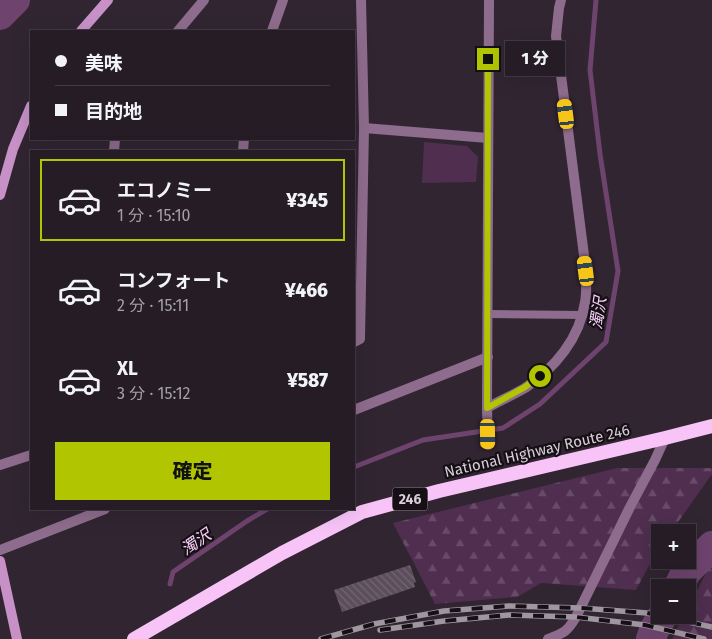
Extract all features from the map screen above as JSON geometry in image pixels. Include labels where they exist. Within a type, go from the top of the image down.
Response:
[{"type":"highway","name":"National Highway Route 246","points":[[134,639],[282,553],[362,512],[465,485],[712,426]]},
{"type":"main road","points":[[82,30],[108,0]]},
{"type":"main road","points":[[0,195],[13,149],[30,108]]},
{"type":"main road","points":[[0,561],[17,639]]},
{"type":"street","points":[[179,30],[204,0]]},
{"type":"street","points":[[272,30],[283,0]]},
{"type":"street","points":[[355,342],[360,340],[358,182],[364,128],[361,0]]},
{"type":"street","points":[[488,445],[489,0]]},
{"type":"street","points":[[487,408],[525,387],[554,364],[568,347],[580,325],[586,300],[586,271],[556,36],[561,0]]},
{"type":"street","points":[[364,128],[488,138]]},
{"type":"street","points":[[355,410],[488,357]]},
{"type":"street","points":[[548,639],[564,633],[569,629],[576,617],[665,438]]},
{"type":"street","points":[[0,465],[30,454]]},
{"type":"street","points":[[0,550],[102,510]]},
{"type":"lane","points":[[488,314],[583,315]]},
{"type":"green space","points":[[424,142],[467,146],[478,157],[476,182],[422,183]]},
{"type":"green space","points":[[617,468],[712,468],[712,474],[677,524],[651,524],[651,562],[636,590],[541,583],[517,597],[435,604],[393,523]]},
{"type":"green space","points":[[712,564],[712,639],[672,639],[680,624],[696,624],[696,593]]},
{"type":"building","points":[[410,565],[416,582],[414,583],[415,587],[342,612],[334,590]]},
{"type":"waterway","points":[[0,15],[15,0]]},
{"type":"waterway","name":"濁沢","points":[[355,467],[423,440],[503,428],[540,404],[606,342],[618,271],[600,154],[590,70],[596,0]]},
{"type":"waterway","name":"濁沢","points":[[170,584],[173,572],[265,510]]},
{"type":"waterway","points":[[682,579],[686,572],[712,546]]},
{"type":"waterway","points":[[651,639],[658,624]]},
{"type":"railway","points":[[321,639],[374,624],[444,611],[509,606],[581,608],[647,613],[712,627]]},
{"type":"railway","points":[[380,630],[444,621],[509,615],[576,617],[645,625],[704,639]]},
{"type":"route","points":[[488,59],[487,408],[525,387],[540,376]]}]
